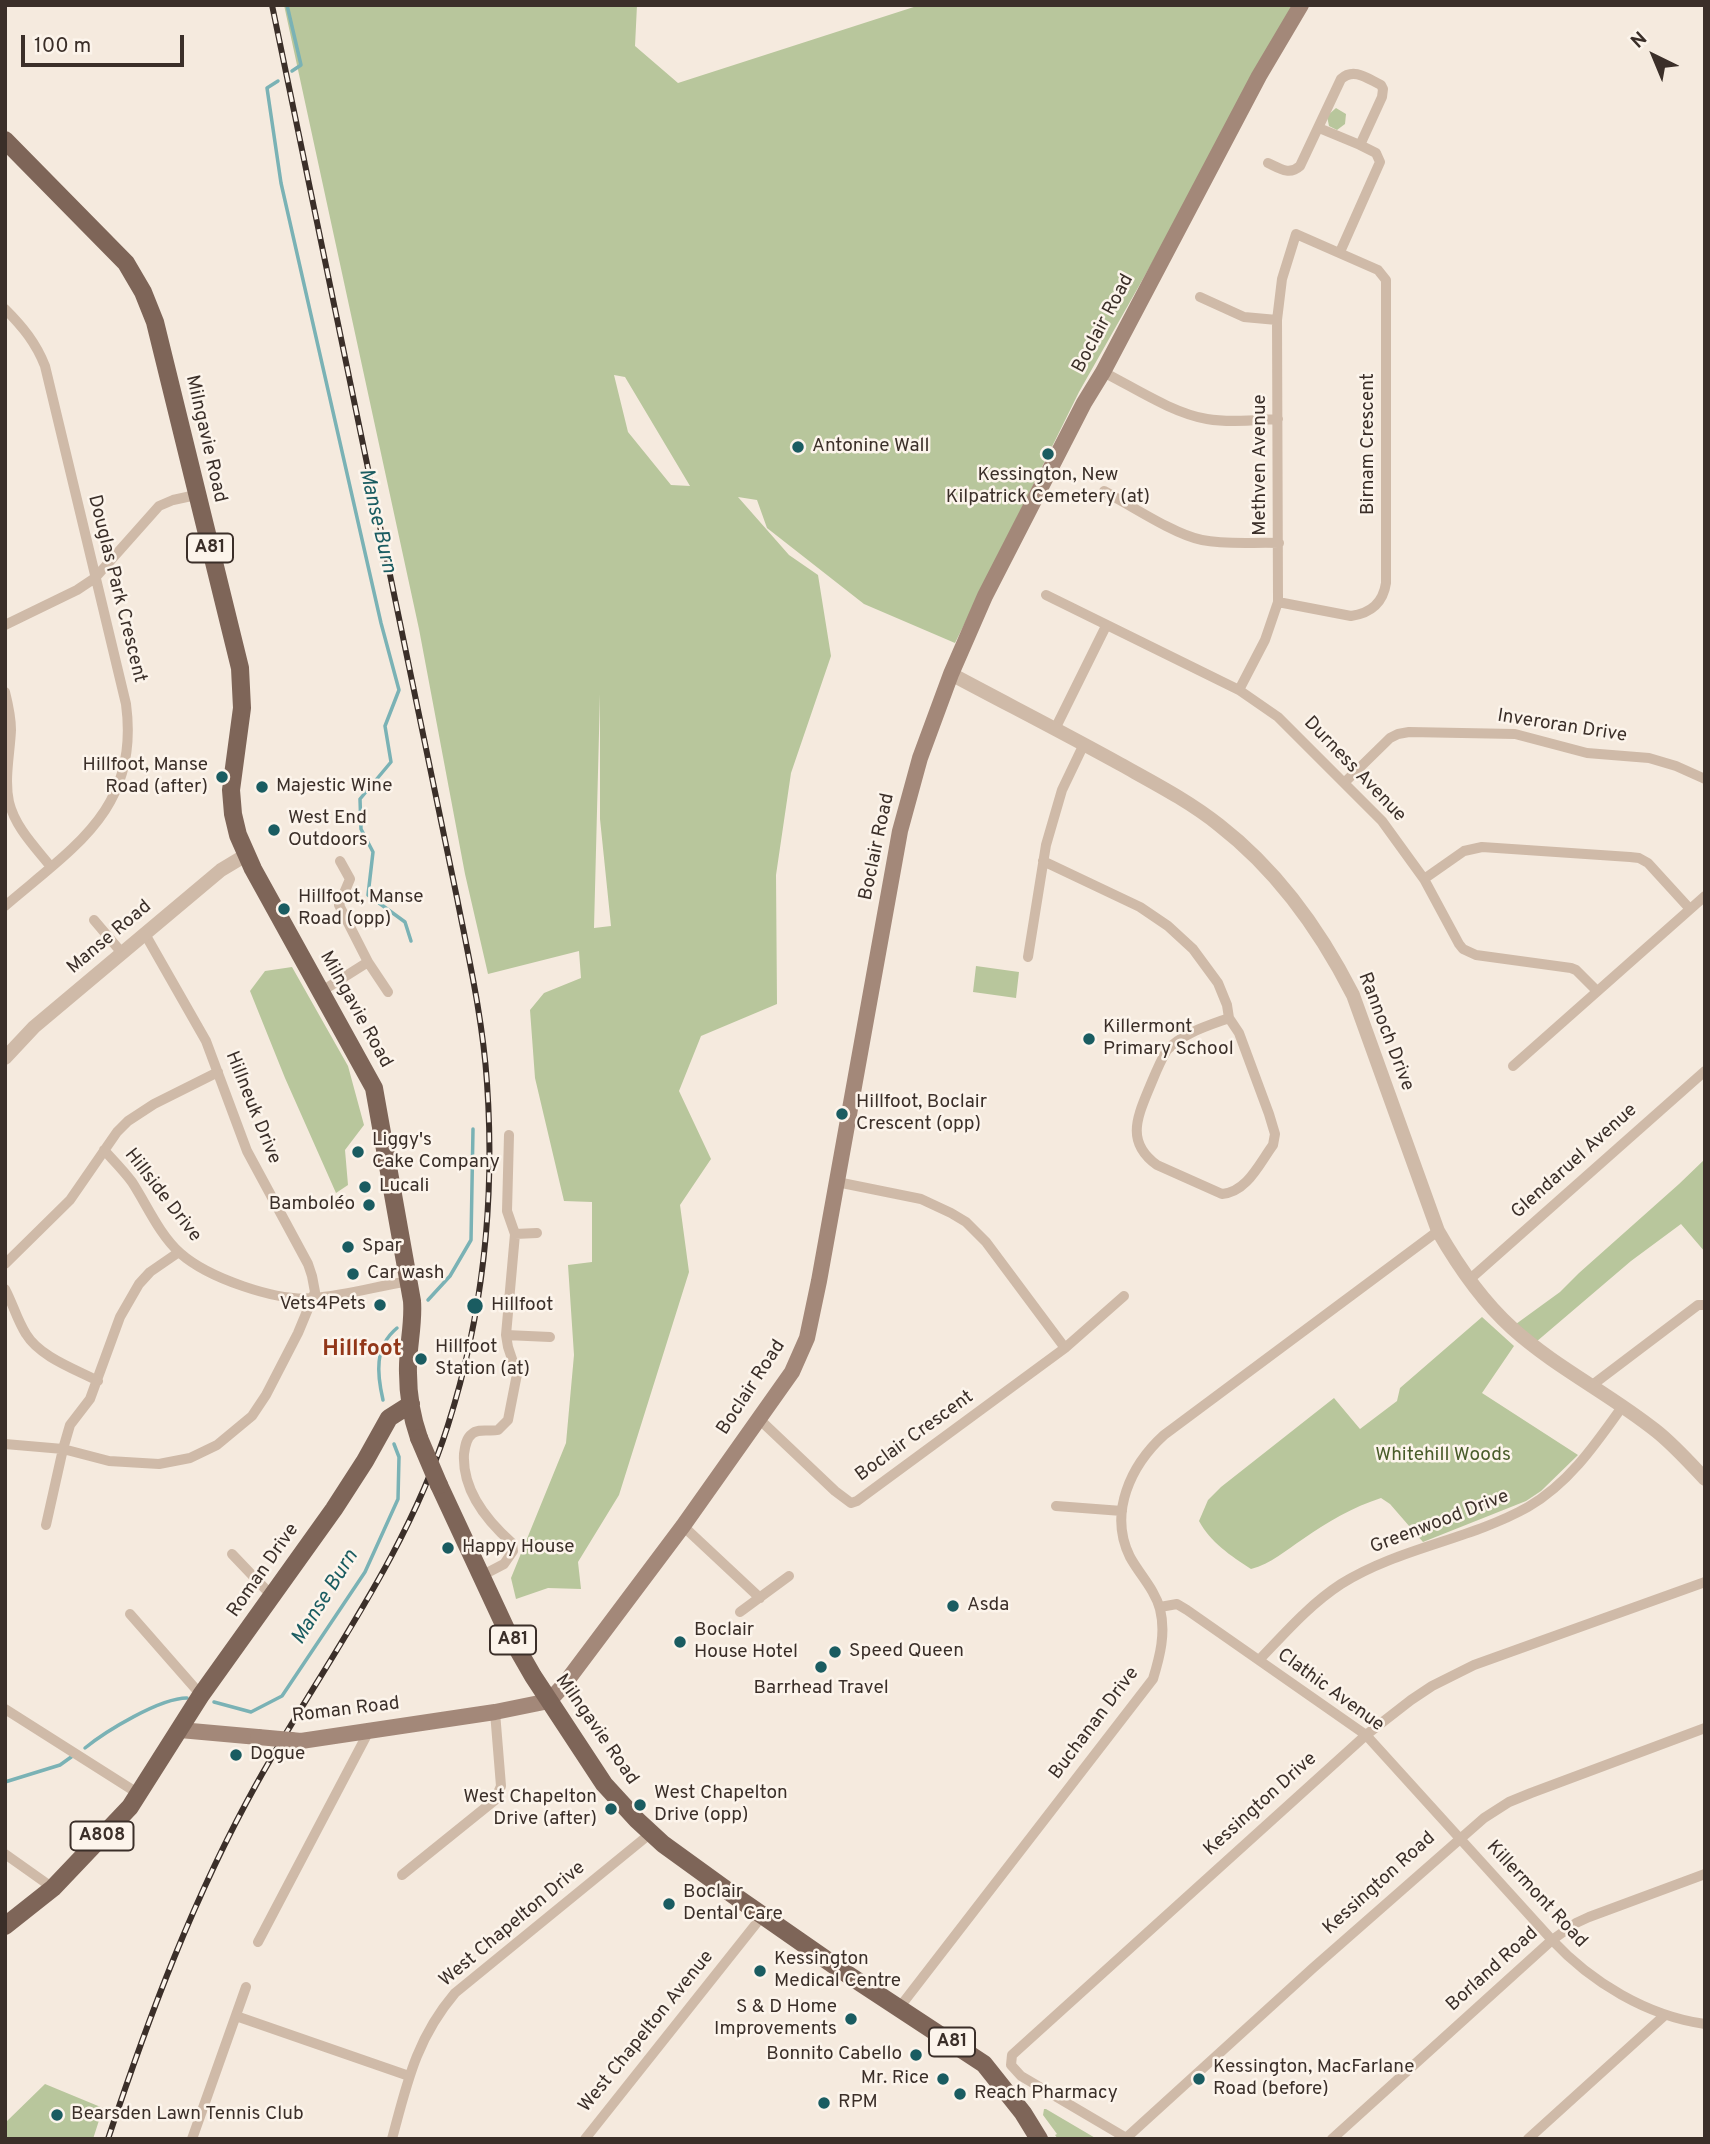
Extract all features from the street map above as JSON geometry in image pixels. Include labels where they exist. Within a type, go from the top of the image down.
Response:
[{"type":"main road","name":"Boclair Road","points":[[549,1701],[564,1686],[683,1526],[792,1371],[804,1349],[819,1281],[900,831],[920,758],[951,674],[985,596],[1084,403],[1103,372],[1259,76],[1301,5]]},
{"type":"main road","name":"Milngavie Road","points":[[5,140],[126,263],[155,322],[240,667],[242,708],[232,790],[233,814],[238,835],[246,855],[374,1088],[409,1281],[413,1314],[408,1373],[417,1433],[506,1629],[549,1701],[604,1784],[651,1833],[841,1970],[984,2064],[1023,2113],[1039,2139]]},
{"type":"main road","name":"Roman Drive","points":[[180,1730],[201,1695],[334,1509],[389,1418],[411,1405]]},
{"type":"main road","points":[[380,1436],[395,1429],[417,1433]]},
{"type":"main road","name":"Roman Road","points":[[180,1730],[301,1741],[495,1713],[549,1701]]},
{"type":"main road","name":"A808","points":[[5,1926],[53,1888],[130,1807],[180,1730]]},
{"type":"street","points":[[1268,163],[1287,172],[1300,166],[1345,74],[1355,73],[1381,85],[1383,89],[1382,97],[1360,145]]},
{"type":"street","points":[[1319,128],[1376,153],[1380,162],[1340,252]]},
{"type":"street","name":"Birnam Crescent","points":[[1278,602],[1351,616],[1362,614],[1380,602],[1387,583],[1386,280],[1378,270],[1296,234]]},
{"type":"street","name":"Methven Avenue","points":[[1238,690],[1265,640],[1278,602],[1277,320],[1282,279],[1296,234]]},
{"type":"street","points":[[1200,297],[1244,317],[1277,320]]},
{"type":"street","name":"Douglas Park Crescent","points":[[5,309],[30,337],[45,366],[126,704],[128,726],[127,760],[116,790],[98,822],[82,840],[5,906]]},
{"type":"street","points":[[1103,372],[1177,410],[1206,419],[1278,419]]},
{"type":"street","points":[[1104,491],[1199,540],[1279,542]]},
{"type":"street","points":[[5,625],[77,590],[95,578],[159,506],[196,495]]},
{"type":"street","name":"Durness Avenue","points":[[1046,595],[1238,690],[1278,717],[1382,821],[1424,879],[1464,950],[1476,955],[1571,968],[1597,991]]},
{"type":"street","points":[[1055,729],[1105,626]]},
{"type":"street","name":"Rannoch Drive","points":[[951,674],[1170,792],[1219,825],[1259,860],[1303,911],[1336,961],[1353,995],[1438,1231],[1469,1280],[1493,1310],[1514,1329],[1656,1430],[1705,1479]]},
{"type":"street","points":[[5,692],[11,726],[7,784],[9,802],[24,834],[51,867]]},
{"type":"street","name":"Inveroran Drive","points":[[1345,782],[1390,738],[1409,732],[1515,734],[1587,753],[1649,758],[1705,779]]},
{"type":"street","points":[[1028,957],[1043,861],[1062,790],[1084,744]]},
{"type":"street","points":[[1424,879],[1464,851],[1482,847],[1630,856],[1648,863],[1690,909]]},
{"type":"street","name":"Manse Road","points":[[5,1058],[34,1027],[221,870],[246,855]]},
{"type":"street","points":[[340,861],[350,879],[340,905],[368,962],[388,992]]},
{"type":"street","points":[[1043,861],[1140,907],[1168,926],[1193,949],[1218,983],[1269,1114],[1275,1139],[1243,1187],[1222,1194],[1157,1165],[1148,1158],[1141,1148],[1136,1125],[1139,1112],[1167,1050],[1174,1042],[1187,1034],[1230,1018]]},
{"type":"street","points":[[1513,1066],[1705,896]]},
{"type":"street","points":[[93,920],[122,953]]},
{"type":"street","name":"Hillneuk Drive","points":[[145,934],[206,1041],[247,1151],[308,1264],[315,1293],[312,1299]]},
{"type":"street","points":[[322,992],[368,962]]},
{"type":"street","points":[[5,1264],[77,1191],[117,1132],[138,1113],[218,1072]]},
{"type":"street","name":"Glendaruel Avenue","points":[[1469,1280],[1705,1072]]},
{"type":"street","points":[[481,1576],[504,1564],[513,1552],[512,1543],[484,1514],[469,1487],[464,1469],[465,1448],[469,1436],[475,1431],[498,1430],[508,1420],[517,1374],[506,1335],[515,1234],[507,1211],[509,1135]]},
{"type":"street","name":"Hillside Drive","points":[[104,1150],[130,1180],[179,1252],[206,1271],[272,1294],[312,1299],[409,1281]]},
{"type":"street","points":[[837,1182],[921,1199],[966,1222],[986,1242],[1065,1348]]},
{"type":"street","name":"Buchanan Drive","points":[[899,2008],[1153,1679],[1162,1648],[1163,1623],[1160,1607],[1129,1555],[1122,1528],[1122,1511],[1128,1483],[1137,1466],[1164,1435],[1438,1231]]},
{"type":"street","points":[[515,1234],[537,1233]]},
{"type":"street","points":[[46,1525],[70,1425],[90,1399],[120,1317],[139,1284],[150,1272],[179,1252]]},
{"type":"street","points":[[5,1289],[25,1333],[32,1342],[50,1356],[98,1381]]},
{"type":"street","name":"Boclair Crescent","points":[[759,1419],[851,1503],[1065,1348],[1124,1296]]},
{"type":"street","points":[[5,1444],[63,1449],[109,1461],[159,1464],[190,1458],[217,1445],[244,1425],[266,1395],[312,1299]]},
{"type":"street","points":[[1591,1386],[1698,1306],[1705,1305]]},
{"type":"street","points":[[506,1335],[550,1337]]},
{"type":"street","name":"Greenwood Drive","points":[[1259,1660],[1304,1614],[1342,1584],[1390,1561],[1530,1506],[1570,1475],[1587,1457],[1622,1407]]},
{"type":"street","points":[[1056,1506],[1122,1511]]},
{"type":"street","points":[[683,1526],[760,1598]]},
{"type":"street","points":[[232,1555],[272,1596]]},
{"type":"street","points":[[740,1612],[789,1576]]},
{"type":"street","name":"Kessington Drive","points":[[1126,2138],[1021,2076],[1011,2065],[1012,2055],[1366,1735],[1410,1700],[1474,1665],[1705,1582]]},
{"type":"street","name":"Clathic Avenue","points":[[1160,1607],[1177,1604],[1366,1735],[1459,1838]]},
{"type":"street","points":[[130,1614],[201,1695]]},
{"type":"street","points":[[5,1709],[139,1794]]},
{"type":"street","points":[[402,1875],[499,1795],[501,1786],[495,1713]]},
{"type":"street","name":"Kessington Road","points":[[1126,2138],[1313,1968],[1484,1818],[1508,1802],[1705,1728]]},
{"type":"street","points":[[258,1942],[370,1730]]},
{"type":"street","name":"West Chapelton Drive","points":[[392,2139],[409,2076],[421,2045],[438,2014],[455,1993],[651,1833]]},
{"type":"street","name":"Killermont Road","points":[[1459,1838],[1552,1940],[1581,1967],[1630,1999],[1665,2015],[1705,2024]]},
{"type":"street","points":[[5,1854],[53,1888]]},
{"type":"street","name":"Borland Road","points":[[1332,2139],[1552,1940],[1588,1917],[1705,1874]]},
{"type":"street","name":"West Chapelton Avenue","points":[[585,2139],[763,1915]]},
{"type":"street","points":[[192,2139],[246,1987]]},
{"type":"street","points":[[1528,2139],[1665,2015]]},
{"type":"street","points":[[236,2016],[409,2076]]},
{"type":"green space","points":[[284,5],[637,5],[635,46],[678,83],[920,5],[1293,5],[1200,178],[1079,392],[955,643],[864,604],[767,528],[757,500],[738,497],[789,555],[818,575],[831,656],[791,773],[776,875],[777,1004],[701,1036],[679,1091],[711,1159],[680,1205],[689,1272],[619,1495],[578,1562],[581,1589],[548,1588],[516,1599],[511,1578],[566,1443],[574,1355],[568,1265],[592,1262],[592,1202],[564,1201],[535,1078],[530,1010],[544,993],[581,978],[579,951],[488,974],[465,874],[419,629]],"holes":[[[614,375],[625,377],[690,486],[671,485],[628,432]],[[600,694],[600,819],[611,926],[594,928]]]},
{"type":"green space","points":[[1336,108],[1346,114],[1345,124],[1337,130],[1329,126],[1327,116]]},
{"type":"green space","points":[[976,966],[1019,972],[1016,998],[973,992]]},
{"type":"green space","points":[[292,967],[348,1066],[364,1125],[345,1150],[348,1185],[336,1193],[250,991],[265,971]]},
{"type":"green space","points":[[1705,1159],[1705,1252],[1681,1224],[1631,1261],[1536,1342],[1516,1324],[1560,1292]]},
{"type":"green space","name":"Whitehill Woods","points":[[1482,1317],[1514,1346],[1482,1393],[1578,1455],[1541,1491],[1526,1501],[1423,1542],[1390,1504],[1381,1498],[1340,1516],[1272,1560],[1251,1569],[1209,1536],[1199,1521],[1208,1500],[1221,1487],[1334,1398],[1360,1429],[1397,1401],[1400,1388]]},
{"type":"green space","name":"Bearsden Lawn Tennis Club","points":[[45,2084],[103,2108],[93,2139],[5,2139],[5,2123]]},
{"type":"green space","points":[[1044,2109],[1097,2139],[1058,2139],[1043,2115]]},
{"type":"waterway","name":"Manse Burn","points":[[287,5],[301,65],[292,71]]},
{"type":"waterway","name":"Manse Burn","points":[[278,81],[267,88],[281,183],[381,623],[399,690],[385,726],[391,762],[360,799],[361,829],[373,852],[368,895],[405,922],[411,941]]},
{"type":"waterway","name":"Manse Burn","points":[[428,1300],[450,1276],[471,1240],[473,1129]]},
{"type":"waterway","name":"Manse Burn","points":[[383,1400],[379,1361],[384,1344],[397,1328]]},
{"type":"waterway","name":"Manse Burn","points":[[214,1702],[251,1712],[282,1696],[365,1572],[398,1499],[399,1457],[394,1444]]},
{"type":"waterway","name":"Manse Burn","points":[[85,1748],[148,1709],[187,1698]]},
{"type":"waterway","name":"Manse Burn","points":[[5,1782],[60,1765],[74,1755]]},
{"type":"railway","points":[[108,2139],[174,1957],[213,1869],[282,1739],[387,1564],[431,1473],[460,1383],[484,1256],[489,1126],[487,1083],[475,990],[272,5]]},
{"type":"place","name":"Antonine Wall","points":[[798,447]]},
{"type":"place","name":"Kessington, New Kilpatrick Cemetery (at)","points":[[1048,454]]},
{"type":"place","name":"Hillfoot, Manse Road (after)","points":[[222,777]]},
{"type":"place","name":"Majestic Wine","points":[[262,787]]},
{"type":"place","name":"West End Outdoors","points":[[274,830]]},
{"type":"place","name":"Hillfoot, Manse Road (opp)","points":[[284,909]]},
{"type":"place","name":"Killermont Primary School","points":[[1089,1039]]},
{"type":"place","name":"Hillfoot, Boclair Crescent (opp)","points":[[842,1114]]},
{"type":"place","name":"Liggy's Cake Company","points":[[358,1152]]},
{"type":"place","name":"Lucali","points":[[365,1187]]},
{"type":"place","name":"Bamboléo","points":[[369,1205]]},
{"type":"place","name":"Spar","points":[[348,1247]]},
{"type":"place","name":"Car wash","points":[[353,1274]]},
{"type":"place","name":"Vets4Pets","points":[[380,1305]]},
{"type":"place","name":"Hillfoot","points":[[475,1306]]},
{"type":"place","name":"Hillfoot Station (at)","points":[[421,1359]]},
{"type":"place","name":"Happy House","points":[[448,1548]]},
{"type":"place","name":"Asda","points":[[953,1606]]},
{"type":"place","name":"Boclair House Hotel","points":[[680,1642]]},
{"type":"place","name":"Speed Queen","points":[[835,1652]]},
{"type":"place","name":"Barrhead Travel","points":[[821,1667]]},
{"type":"place","name":"Dogue","points":[[236,1755]]},
{"type":"place","name":"West Chapelton Drive (opp)","points":[[640,1805]]},
{"type":"place","name":"West Chapelton Drive (after)","points":[[611,1809]]},
{"type":"place","name":"Boclair Dental Care","points":[[669,1904]]},
{"type":"place","name":"Kessington Medical Centre","points":[[760,1971]]},
{"type":"place","name":"S & D Home Improvements","points":[[851,2019]]},
{"type":"place","name":"Bonnito Cabello","points":[[916,2055]]},
{"type":"place","name":"Mr. Rice","points":[[943,2079]]},
{"type":"place","name":"Kessington, MacFarlane Road (before)","points":[[1199,2079]]},
{"type":"place","name":"Reach Pharmacy","points":[[960,2094]]},
{"type":"place","name":"RPM","points":[[824,2103]]},
{"type":"place","name":"Bearsden Lawn Tennis Club","points":[[57,2115]]},
{"type":"district","name":"Hillfoot","points":[[362,1350]]}]
